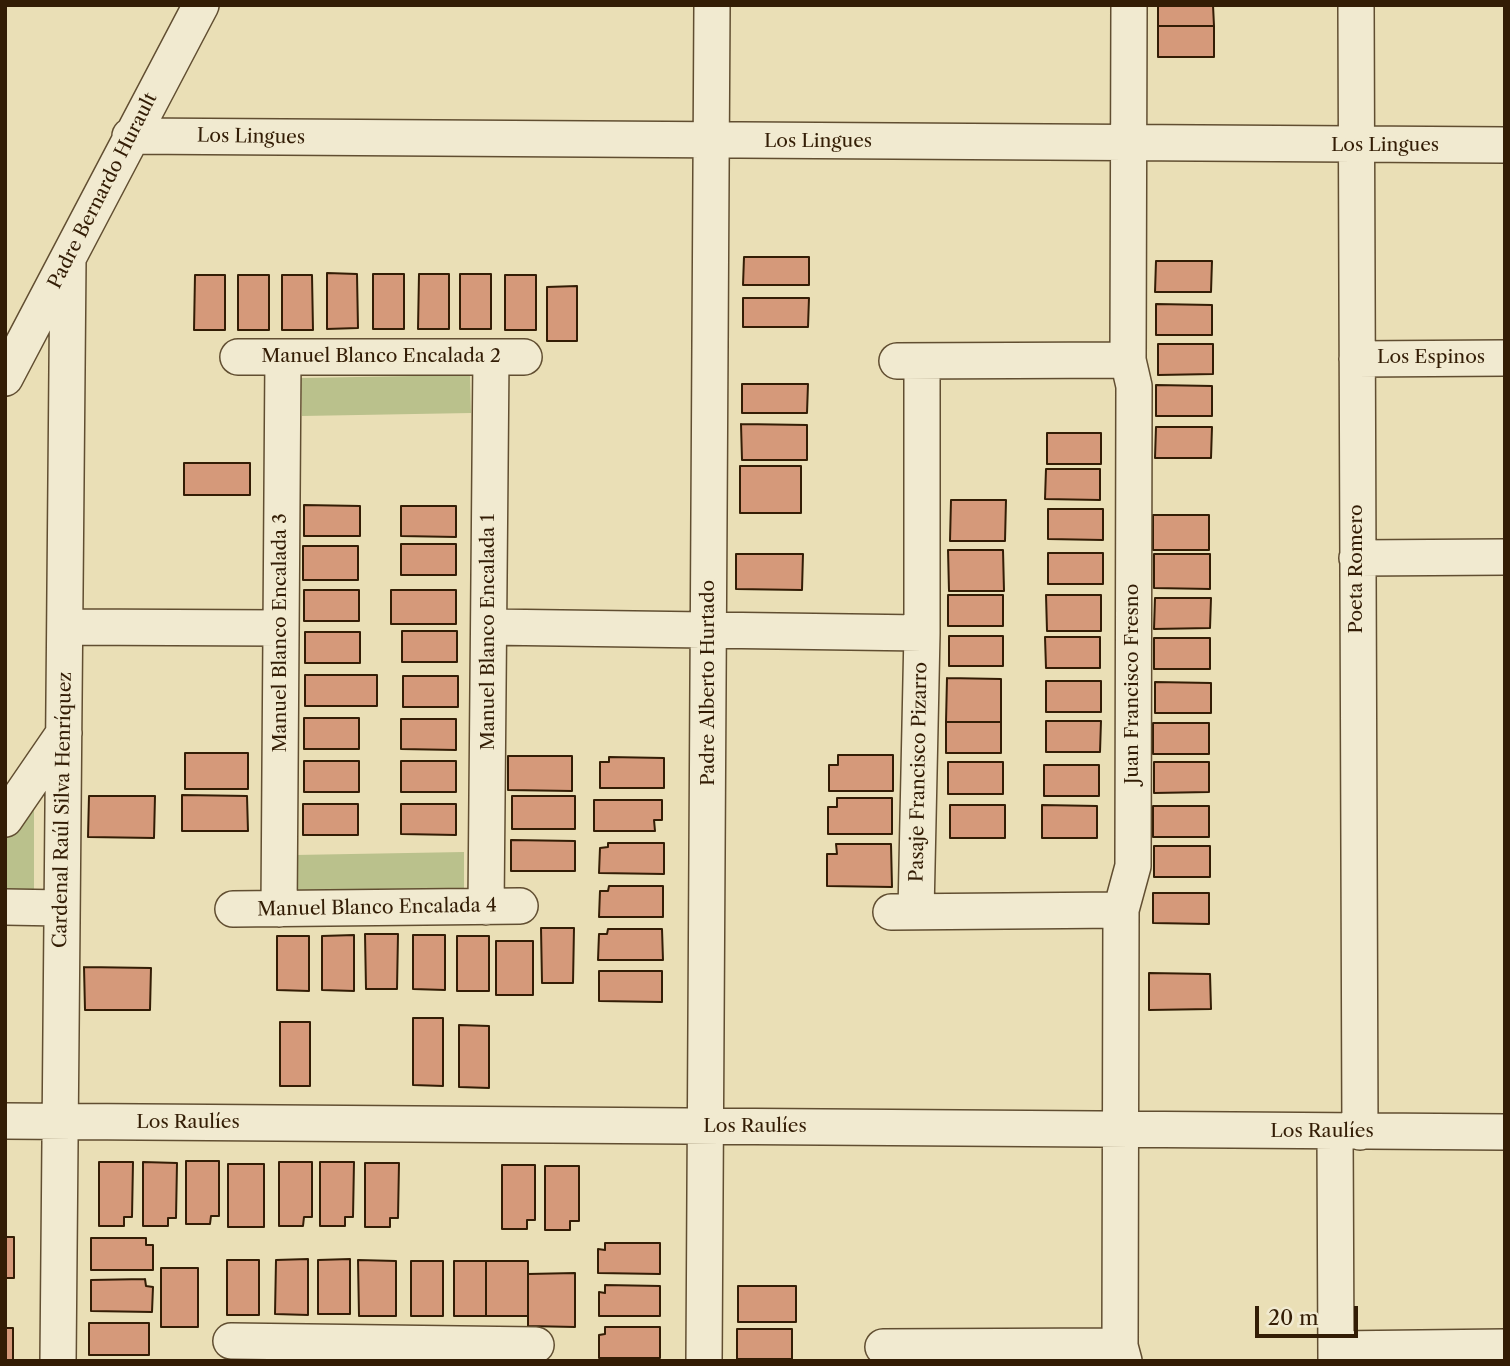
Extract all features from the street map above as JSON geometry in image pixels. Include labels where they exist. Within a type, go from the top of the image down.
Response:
[{"type":"street","name":"Padre Bernardo Hurault","points":[[5,378],[201,5]]},
{"type":"street","name":"Padre Alberto Hurtado","points":[[704,1361],[712,5]]},
{"type":"street","name":"Juan Francisco Fresno","points":[[1122,1354],[1121,910],[1133,866],[1134,386],[1128,360],[1129,5]]},
{"type":"street","name":"Poeta Romero","points":[[1336,1355],[1347,1132],[1357,558],[1356,5]]},
{"type":"street","name":"Los Lingues","points":[[130,136],[1129,145],[1505,145]]},
{"type":"street","name":"Cardenal Raúl Silva Henríquez","points":[[58,1361],[68,259]]},
{"type":"street","name":"Manuel Blanco Encalada 2","points":[[239,357],[507,357]]},
{"type":"street","name":"Manuel Blanco Encalada 3","points":[[279,909],[283,357]]},
{"type":"street","name":"Manuel Blanco Encalada 1","points":[[486,907],[489,627],[507,357]]},
{"type":"street","name":"Los Espinos","points":[[1357,359],[1505,358]]},
{"type":"street","name":"Pasaje Francisco Pizarro","points":[[1121,910],[904,912],[922,633],[910,361],[1128,360]]},
{"type":"street","points":[[1357,558],[1505,557]]},
{"type":"street","points":[[65,627],[281,628]]},
{"type":"street","points":[[489,627],[922,633]]},
{"type":"street","points":[[5,819],[64,733]]},
{"type":"street","name":"Manuel Blanco Encalada 4","points":[[233,909],[520,906]]},
{"type":"street","points":[[5,907],[62,908]]},
{"type":"street","name":"Los Raulíes","points":[[5,1121],[1505,1132]]},
{"type":"street","points":[[231,1341],[274,1351],[482,1353],[536,1346]]},
{"type":"street","points":[[883,1347],[920,1354],[1122,1354]]},
{"type":"street","points":[[1336,1355],[1505,1348]]},
{"type":"green space","points":[[470,375],[471,413],[302,416],[301,378]]},
{"type":"green space","points":[[34,790],[34,897],[5,896],[5,834]]},
{"type":"green space","points":[[464,852],[464,890],[296,892],[295,855]]},
{"type":"building","points":[[1158,5],[1213,5],[1214,26],[1158,26]]},
{"type":"building","points":[[1158,26],[1214,26],[1214,57],[1158,57]]},
{"type":"building","points":[[744,257],[809,257],[809,285],[743,285]]},
{"type":"building","points":[[1156,261],[1212,261],[1211,292],[1155,292]]},
{"type":"building","points":[[327,273],[357,274],[358,328],[327,329]]},
{"type":"building","points":[[373,274],[404,274],[404,329],[373,329]]},
{"type":"building","points":[[419,274],[449,274],[449,329],[418,329]]},
{"type":"building","points":[[460,274],[491,274],[491,329],[460,329]]},
{"type":"building","points":[[195,275],[225,275],[225,330],[194,330]]},
{"type":"building","points":[[238,275],[269,275],[269,330],[238,330]]},
{"type":"building","points":[[282,275],[312,275],[313,330],[282,330]]},
{"type":"building","points":[[505,275],[536,275],[536,330],[505,330]]},
{"type":"building","points":[[577,286],[577,341],[547,341],[547,287]]},
{"type":"building","points":[[743,298],[809,298],[808,327],[743,327]]},
{"type":"building","points":[[1156,304],[1212,305],[1212,335],[1156,335]]},
{"type":"building","points":[[1158,344],[1213,344],[1213,374],[1158,375]]},
{"type":"building","points":[[742,384],[808,384],[807,413],[742,413]]},
{"type":"building","points":[[1156,385],[1212,386],[1212,416],[1156,416]]},
{"type":"building","points":[[741,424],[807,425],[807,460],[742,460]]},
{"type":"building","points":[[1156,427],[1212,427],[1211,458],[1155,458]]},
{"type":"building","points":[[1047,433],[1101,433],[1101,464],[1047,464]]},
{"type":"building","points":[[184,463],[250,463],[250,495],[184,495]]},
{"type":"building","points":[[740,466],[801,466],[801,513],[740,513]]},
{"type":"building","points":[[1046,469],[1100,469],[1100,500],[1045,499]]},
{"type":"building","points":[[951,500],[1006,500],[1005,541],[950,541]]},
{"type":"building","points":[[304,505],[360,506],[360,536],[304,536]]},
{"type":"building","points":[[401,506],[456,506],[456,537],[401,536]]},
{"type":"building","points":[[1048,509],[1103,509],[1103,540],[1048,539]]},
{"type":"building","points":[[1153,515],[1209,515],[1209,550],[1153,550]]},
{"type":"building","points":[[401,544],[456,544],[456,575],[401,575]]},
{"type":"building","points":[[303,546],[358,546],[358,580],[303,580]]},
{"type":"building","points":[[948,550],[1003,550],[1004,591],[949,591]]},
{"type":"building","points":[[1048,553],[1103,553],[1103,584],[1048,584]]},
{"type":"building","points":[[736,554],[803,554],[802,590],[736,589]]},
{"type":"building","points":[[1154,554],[1210,554],[1210,589],[1154,588]]},
{"type":"building","points":[[304,590],[359,590],[359,621],[304,621]]},
{"type":"building","points":[[391,590],[456,590],[456,624],[391,624]]},
{"type":"building","points":[[948,595],[1003,595],[1003,626],[948,626]]},
{"type":"building","points":[[1046,595],[1101,595],[1101,631],[1047,631]]},
{"type":"building","points":[[1155,598],[1211,598],[1210,628],[1154,629]]},
{"type":"building","points":[[402,631],[457,631],[457,662],[402,662]]},
{"type":"building","points":[[305,632],[360,632],[360,663],[305,663]]},
{"type":"building","points":[[949,636],[1003,636],[1003,666],[949,666]]},
{"type":"building","points":[[1045,637],[1100,637],[1100,668],[1046,668]]},
{"type":"building","points":[[1154,638],[1210,638],[1210,669],[1154,669]]},
{"type":"building","points":[[305,675],[377,675],[377,706],[305,706]]},
{"type":"building","points":[[403,676],[458,676],[458,707],[403,707]]},
{"type":"building","points":[[947,678],[1001,679],[1001,722],[946,722]]},
{"type":"building","points":[[1046,681],[1101,681],[1101,712],[1046,712]]},
{"type":"building","points":[[1155,682],[1211,683],[1211,713],[1155,713]]},
{"type":"building","points":[[304,718],[359,718],[359,749],[304,749]]},
{"type":"building","points":[[401,719],[456,719],[456,750],[401,749]]},
{"type":"building","points":[[1046,721],[1101,721],[1100,752],[1046,752]]},
{"type":"building","points":[[946,722],[1001,722],[1001,753],[946,753]]},
{"type":"building","points":[[1153,723],[1209,723],[1209,754],[1153,754]]},
{"type":"building","points":[[185,753],[248,753],[248,789],[185,789]]},
{"type":"building","points":[[838,755],[893,755],[893,791],[829,791],[829,765],[838,765]]},
{"type":"building","points":[[508,756],[572,756],[572,791],[508,790]]},
{"type":"building","points":[[609,757],[664,758],[664,788],[600,788],[600,762],[609,762]]},
{"type":"building","points":[[304,761],[359,761],[359,792],[304,792]]},
{"type":"building","points":[[401,761],[456,761],[456,792],[401,792]]},
{"type":"building","points":[[948,762],[1003,762],[1003,794],[948,794]]},
{"type":"building","points":[[1154,762],[1209,762],[1209,792],[1154,793]]},
{"type":"building","points":[[1044,765],[1099,765],[1099,796],[1044,796]]},
{"type":"building","points":[[182,795],[247,796],[248,831],[182,831]]},
{"type":"building","points":[[89,796],[155,796],[154,838],[88,837]]},
{"type":"building","points":[[512,796],[575,796],[575,829],[512,829]]},
{"type":"building","points":[[837,798],[892,798],[892,834],[828,834],[828,807],[837,807]]},
{"type":"building","points":[[594,800],[662,800],[662,820],[654,820],[655,831],[594,831]]},
{"type":"building","points":[[303,804],[358,804],[358,835],[303,835]]},
{"type":"building","points":[[401,804],[456,804],[456,835],[401,834]]},
{"type":"building","points":[[950,805],[1005,805],[1005,838],[950,838]]},
{"type":"building","points":[[1042,805],[1097,806],[1097,838],[1042,838]]},
{"type":"building","points":[[1153,806],[1209,806],[1209,837],[1153,837]]},
{"type":"building","points":[[511,840],[575,841],[575,871],[511,871]]},
{"type":"building","points":[[608,843],[664,843],[664,874],[599,873],[600,848],[608,847]]},
{"type":"building","points":[[836,844],[891,844],[892,887],[827,886],[827,854],[837,854]]},
{"type":"building","points":[[1154,846],[1210,846],[1210,877],[1154,877]]},
{"type":"building","points":[[609,886],[663,886],[663,917],[599,917],[600,891],[608,891]]},
{"type":"building","points":[[1153,893],[1209,893],[1209,924],[1153,923]]},
{"type":"building","points":[[541,928],[574,928],[573,983],[542,983]]},
{"type":"building","points":[[608,929],[662,929],[663,960],[598,960],[599,934],[607,934]]},
{"type":"building","points":[[365,934],[398,934],[397,989],[366,989]]},
{"type":"building","points":[[354,935],[354,991],[322,990],[322,936]]},
{"type":"building","points":[[413,935],[445,935],[445,990],[413,989]]},
{"type":"building","points":[[277,936],[309,936],[309,991],[277,990]]},
{"type":"building","points":[[457,936],[489,936],[489,991],[457,991]]},
{"type":"building","points":[[496,941],[533,941],[533,995],[496,995]]},
{"type":"building","points":[[84,967],[151,968],[150,1010],[85,1010]]},
{"type":"building","points":[[599,971],[662,971],[662,1002],[599,1001]]},
{"type":"building","points":[[1149,973],[1210,974],[1211,1009],[1149,1010]]},
{"type":"building","points":[[413,1018],[443,1018],[443,1086],[413,1085]]},
{"type":"building","points":[[280,1022],[310,1022],[310,1086],[280,1086]]},
{"type":"building","points":[[459,1025],[489,1026],[489,1088],[459,1087]]},
{"type":"building","points":[[186,1161],[219,1161],[219,1216],[211,1216],[210,1224],[186,1224]]},
{"type":"building","points":[[99,1162],[133,1162],[132,1217],[124,1217],[124,1226],[99,1226]]},
{"type":"building","points":[[143,1162],[177,1163],[176,1218],[168,1218],[168,1226],[143,1226]]},
{"type":"building","points":[[279,1162],[312,1162],[312,1217],[304,1217],[303,1226],[279,1226]]},
{"type":"building","points":[[320,1162],[354,1162],[353,1217],[345,1217],[345,1226],[320,1226]]},
{"type":"building","points":[[365,1163],[399,1163],[398,1218],[390,1218],[390,1227],[365,1227]]},
{"type":"building","points":[[228,1164],[264,1164],[264,1227],[228,1227]]},
{"type":"building","points":[[502,1165],[535,1165],[535,1220],[527,1220],[527,1229],[502,1229]]},
{"type":"building","points":[[545,1166],[579,1166],[579,1221],[570,1221],[570,1230],[545,1230]]},
{"type":"building","points":[[5,1237],[14,1237],[14,1278],[5,1278]]},
{"type":"building","points":[[91,1238],[146,1238],[146,1245],[153,1245],[153,1270],[91,1270]]},
{"type":"building","points":[[605,1243],[660,1243],[660,1274],[598,1273],[598,1249],[605,1250]]},
{"type":"building","points":[[308,1259],[308,1315],[275,1314],[276,1260]]},
{"type":"building","points":[[350,1259],[350,1314],[318,1314],[318,1260]]},
{"type":"building","points":[[227,1260],[259,1260],[259,1315],[227,1315]]},
{"type":"building","points":[[358,1260],[396,1261],[396,1316],[359,1316]]},
{"type":"building","points":[[411,1261],[443,1261],[443,1316],[411,1316]]},
{"type":"building","points":[[454,1261],[486,1261],[486,1316],[454,1316]]},
{"type":"building","points":[[486,1261],[528,1261],[528,1316],[486,1316]]},
{"type":"building","points":[[161,1268],[198,1268],[198,1327],[161,1327]]},
{"type":"building","points":[[575,1273],[575,1327],[528,1326],[528,1274]]},
{"type":"building","points":[[145,1279],[146,1286],[153,1287],[152,1312],[91,1311],[91,1280]]},
{"type":"building","points":[[605,1285],[660,1286],[660,1316],[599,1316],[599,1292],[605,1293]]},
{"type":"building","points":[[738,1286],[796,1286],[796,1322],[738,1322]]},
{"type":"building","points":[[89,1323],[149,1323],[149,1355],[89,1355]]},
{"type":"building","points":[[605,1327],[660,1327],[660,1358],[599,1358],[599,1335],[605,1334]]},
{"type":"building","points":[[5,1328],[13,1328],[13,1361],[5,1361]]},
{"type":"building","points":[[737,1329],[792,1329],[792,1359],[737,1359]]}]
